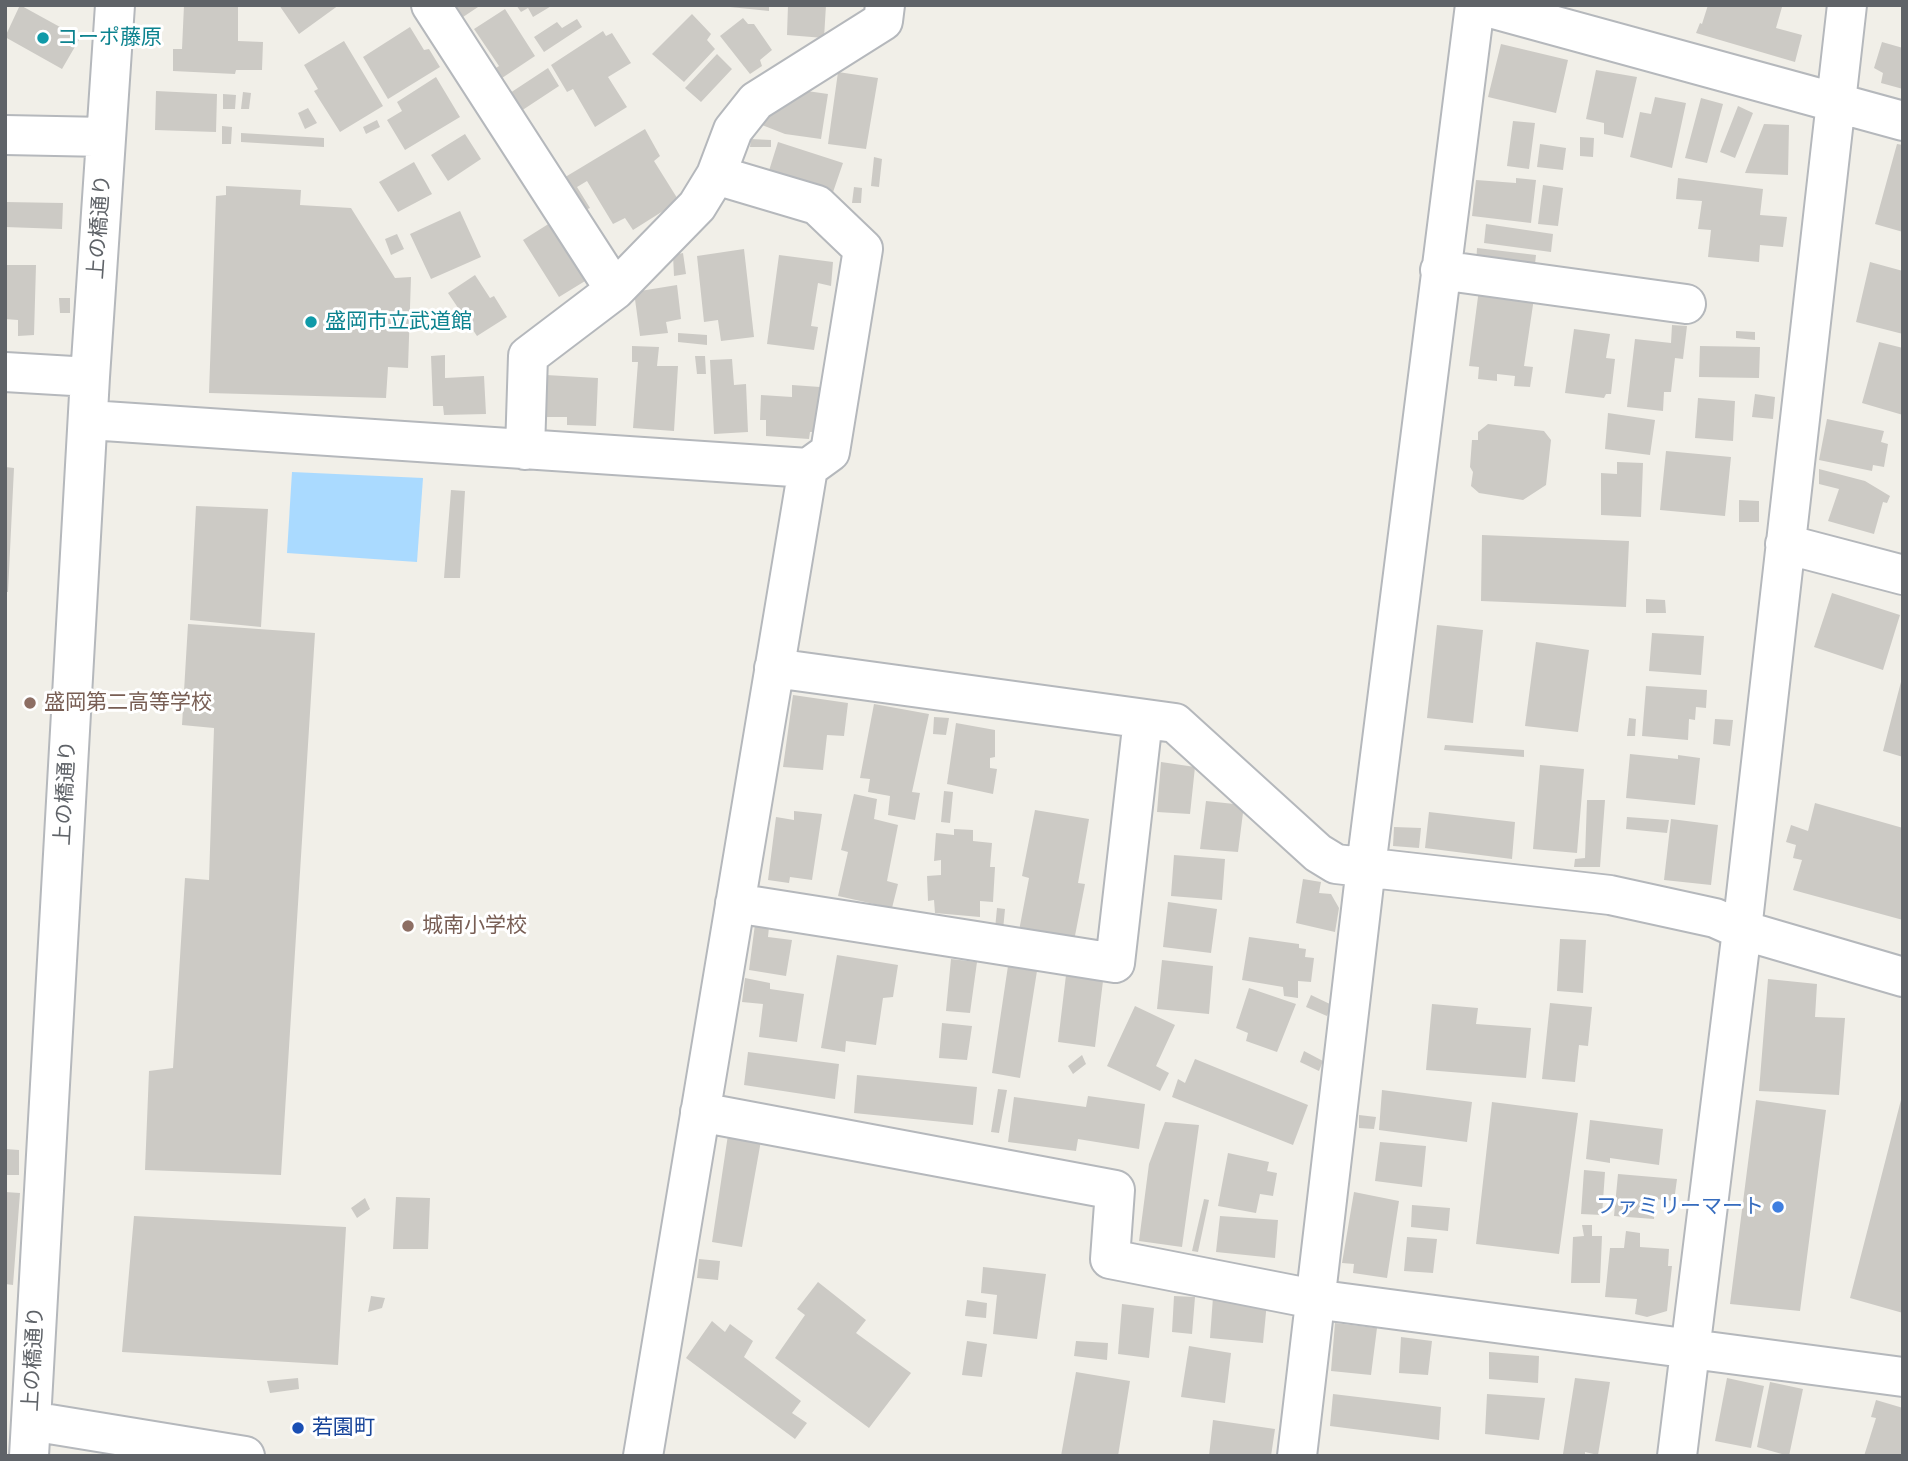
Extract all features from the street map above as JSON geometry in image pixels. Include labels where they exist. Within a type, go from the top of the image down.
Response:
[{"type":"street","name":"上の橋通り","points":[[30,1438],[20,1339],[89,419],[115,5]]},
{"type":"street","points":[[431,5],[615,290]]},
{"type":"street","points":[[525,450],[528,356],[615,290],[697,206],[716,175],[733,130],[756,101],[883,21],[885,5]]},
{"type":"street","points":[[1297,1456],[1440,270],[1477,5],[1903,121]]},
{"type":"street","points":[[1677,1456],[1742,930],[1847,5]]},
{"type":"street","points":[[5,135],[106,137]]},
{"type":"street","points":[[89,419],[808,468],[830,452],[863,249],[817,205],[716,175]]},
{"type":"street","points":[[1440,270],[1686,304]]},
{"type":"street","points":[[5,372],[90,377]]},
{"type":"street","points":[[643,1456],[808,468]]},
{"type":"street","points":[[1784,544],[1903,575]]},
{"type":"street","points":[[774,668],[1175,723],[1318,853],[1336,864],[1610,895],[1715,918],[1742,930],[1903,977]]},
{"type":"street","points":[[735,902],[1115,963],[1143,719]]},
{"type":"street","points":[[700,1112],[1115,1190],[1110,1259],[1314,1299],[1903,1377]]},
{"type":"street","points":[[30,1438],[245,1456]]},
{"type":"water","points":[[292,472],[423,478],[417,562],[287,553]]},
{"type":"building","name":"コーポ藤原","points":[[20,5],[80,38],[62,69],[5,37]]},
{"type":"building","points":[[184,5],[238,5],[238,41],[263,42],[262,70],[236,70],[235,74],[173,71],[173,49],[182,49]]},
{"type":"building","points":[[279,5],[339,5],[299,34]]},
{"type":"building","points":[[451,5],[481,5],[460,19]]},
{"type":"building","points":[[516,5],[553,5],[533,17],[528,8],[521,12]]},
{"type":"building","points":[[769,5],[769,11],[730,7]]},
{"type":"building","points":[[788,5],[826,5],[824,38],[787,35]]},
{"type":"building","points":[[1708,5],[1782,7],[1776,28],[1802,35],[1795,62],[1696,33]]},
{"type":"building","points":[[505,9],[535,56],[499,80],[493,70],[499,66],[474,29]]},
{"type":"building","points":[[692,14],[711,34],[707,40],[715,49],[684,82],[652,54]]},
{"type":"building","points":[[743,18],[748,24],[754,24],[772,50],[760,60],[762,66],[750,74],[720,36]]},
{"type":"building","points":[[577,19],[582,27],[544,52],[534,37],[557,22],[562,28]]},
{"type":"building","points":[[410,27],[424,50],[429,49],[440,67],[388,99],[363,57]]},
{"type":"building","points":[[603,31],[606,36],[612,33],[631,63],[608,77],[627,107],[595,127],[573,89],[567,92],[551,65]]},
{"type":"building","points":[[344,41],[383,106],[340,132],[314,91],[318,89],[304,65]]},
{"type":"building","points":[[1882,42],[1903,48],[1903,89],[1881,83],[1883,73],[1874,68]]},
{"type":"building","points":[[1501,44],[1568,60],[1556,113],[1488,97]]},
{"type":"building","points":[[717,54],[732,69],[701,102],[685,88]]},
{"type":"building","points":[[548,68],[559,86],[518,113],[507,95]]},
{"type":"building","points":[[1596,70],[1637,77],[1623,138],[1604,134],[1604,123],[1586,119]]},
{"type":"building","points":[[838,72],[878,78],[866,149],[828,144]]},
{"type":"building","points":[[436,77],[460,117],[405,150],[387,120],[402,111],[397,102]]},
{"type":"building","points":[[156,91],[217,94],[216,132],[155,130]]},
{"type":"building","points":[[807,91],[828,94],[821,139],[785,134],[762,125],[764,115]]},
{"type":"building","points":[[243,92],[251,93],[249,109],[241,109]]},
{"type":"building","points":[[223,94],[236,95],[235,109],[223,109]]},
{"type":"building","points":[[1655,97],[1686,103],[1672,168],[1630,157],[1640,112],[1651,114]]},
{"type":"building","points":[[1701,98],[1723,104],[1707,163],[1685,158]]},
{"type":"building","points":[[1738,106],[1753,113],[1735,158],[1720,152]]},
{"type":"building","points":[[308,108],[317,123],[305,129],[298,113]]},
{"type":"building","points":[[377,120],[380,127],[366,134],[363,127]]},
{"type":"building","points":[[1513,121],[1535,123],[1529,169],[1507,166]]},
{"type":"building","points":[[1764,124],[1789,125],[1788,175],[1745,173]]},
{"type":"building","points":[[222,126],[232,127],[231,144],[222,144]]},
{"type":"building","points":[[645,129],[660,156],[654,161],[679,201],[633,230],[625,218],[613,224],[587,181],[577,187],[590,208],[583,211],[562,179]]},
{"type":"building","points":[[241,133],[324,138],[324,147],[241,142]]},
{"type":"building","points":[[465,134],[481,159],[448,181],[431,155]]},
{"type":"building","points":[[1580,137],[1594,138],[1593,157],[1580,156]]},
{"type":"building","points":[[751,139],[771,140],[771,147],[750,147]]},
{"type":"building","points":[[778,142],[843,163],[831,198],[767,177]]},
{"type":"building","points":[[1540,144],[1566,148],[1563,170],[1537,167]]},
{"type":"building","points":[[1897,144],[1903,145],[1903,232],[1875,224]]},
{"type":"building","points":[[874,157],[882,159],[879,187],[871,186]]},
{"type":"building","points":[[414,162],[432,194],[398,212],[379,182]]},
{"type":"building","points":[[1516,178],[1536,180],[1531,223],[1472,216],[1476,180],[1516,183]]},
{"type":"building","points":[[1678,178],[1763,189],[1760,215],[1787,217],[1783,247],[1760,245],[1759,262],[1708,257],[1711,230],[1698,229],[1702,201],[1676,199]]},
{"type":"building","points":[[1543,185],[1563,188],[1558,226],[1538,224]]},
{"type":"building","name":"盛岡市立武道館","points":[[226,186],[301,190],[300,205],[351,208],[395,278],[411,277],[408,368],[388,367],[386,398],[209,393],[216,196],[226,195]]},
{"type":"building","points":[[854,187],[862,188],[861,203],[852,203]]},
{"type":"building","points":[[5,202],[63,203],[62,229],[5,227]]},
{"type":"building","points":[[460,211],[481,257],[431,279],[410,234]]},
{"type":"building","points":[[550,223],[561,242],[566,239],[590,278],[559,297],[523,240]]},
{"type":"building","points":[[1486,224],[1553,234],[1551,252],[1484,243]]},
{"type":"building","points":[[397,234],[404,249],[391,255],[385,239]]},
{"type":"building","points":[[1477,248],[1536,255],[1534,273],[1476,266]]},
{"type":"building","points":[[744,249],[754,337],[721,341],[718,320],[704,322],[697,256]]},
{"type":"building","points":[[683,253],[686,274],[674,276],[673,255]]},
{"type":"building","points":[[779,255],[833,262],[831,286],[818,283],[811,326],[818,327],[814,350],[767,344]]},
{"type":"building","points":[[1870,262],[1903,271],[1903,334],[1856,322]]},
{"type":"building","points":[[5,265],[36,265],[34,335],[18,336],[18,320],[5,319]]},
{"type":"building","points":[[475,275],[490,298],[494,296],[507,317],[477,336],[448,293]]},
{"type":"building","points":[[677,285],[681,319],[666,322],[668,333],[640,336],[634,292]]},
{"type":"building","points":[[1479,289],[1534,298],[1524,366],[1533,367],[1530,387],[1514,386],[1515,376],[1497,374],[1497,381],[1478,379],[1479,367],[1469,366]]},
{"type":"building","points":[[59,298],[70,298],[70,313],[60,313]]},
{"type":"building","points":[[1672,325],[1687,326],[1683,359],[1675,358],[1671,392],[1664,392],[1663,411],[1627,407],[1635,339],[1671,343]]},
{"type":"building","points":[[1574,329],[1610,334],[1606,358],[1615,359],[1611,394],[1606,394],[1604,398],[1565,393]]},
{"type":"building","points":[[1736,331],[1755,332],[1755,340],[1736,338]]},
{"type":"building","points":[[678,333],[707,335],[707,345],[678,342]]},
{"type":"building","points":[[1879,342],[1903,348],[1903,415],[1862,403]]},
{"type":"building","points":[[632,346],[659,347],[657,366],[678,366],[674,431],[633,428],[638,362],[632,362]]},
{"type":"building","points":[[1700,346],[1760,347],[1759,378],[1699,377]]},
{"type":"building","points":[[445,355],[445,378],[484,376],[486,414],[444,415],[443,406],[433,406],[431,356]]},
{"type":"building","points":[[695,356],[705,356],[706,374],[697,374]]},
{"type":"building","points":[[732,359],[734,385],[746,384],[748,432],[714,434],[710,360]]},
{"type":"building","points":[[546,375],[598,378],[596,426],[567,425],[567,417],[543,417]]},
{"type":"building","points":[[792,385],[820,387],[816,432],[810,432],[809,439],[766,436],[766,420],[760,420],[761,395],[792,397]]},
{"type":"building","points":[[1755,394],[1775,397],[1773,419],[1752,417]]},
{"type":"building","points":[[1698,398],[1735,401],[1733,441],[1695,438]]},
{"type":"building","points":[[1608,413],[1655,420],[1650,455],[1605,449]]},
{"type":"building","points":[[1827,419],[1884,431],[1881,442],[1888,444],[1884,467],[1873,465],[1872,471],[1819,460]]},
{"type":"building","points":[[1488,424],[1544,431],[1551,440],[1546,485],[1523,500],[1479,493],[1471,486],[1472,440],[1478,440],[1478,432]]},
{"type":"building","points":[[1666,451],[1731,457],[1725,516],[1660,510]]},
{"type":"building","points":[[1617,462],[1643,463],[1641,517],[1601,515],[1601,473],[1617,474]]},
{"type":"building","points":[[5,467],[14,468],[8,592],[5,592]]},
{"type":"building","points":[[1819,469],[1865,481],[1890,496],[1887,503],[1883,502],[1874,534],[1828,521],[1839,489],[1819,484]]},
{"type":"building","points":[[451,490],[465,491],[460,578],[444,578]]},
{"type":"building","points":[[1739,500],[1759,501],[1759,522],[1739,522]]},
{"type":"building","points":[[196,506],[268,509],[261,627],[190,620]]},
{"type":"building","points":[[1482,535],[1629,541],[1626,607],[1481,601]]},
{"type":"building","points":[[1832,593],[1900,615],[1883,670],[1814,647]]},
{"type":"building","points":[[1646,599],[1665,600],[1666,613],[1646,613]]},
{"type":"building","points":[[188,624],[315,633],[281,1175],[145,1170],[149,1071],[173,1068],[185,878],[209,880],[214,728],[182,725]]},
{"type":"building","points":[[1437,625],[1483,630],[1473,723],[1427,718]]},
{"type":"building","points":[[1652,633],[1704,636],[1701,675],[1649,671]]},
{"type":"building","points":[[1536,642],[1589,650],[1578,732],[1525,726]]},
{"type":"building","points":[[1903,678],[1903,757],[1883,751]]},
{"type":"building","points":[[1646,686],[1707,690],[1706,708],[1696,707],[1695,720],[1689,719],[1688,740],[1642,736]]},
{"type":"building","points":[[793,695],[848,703],[844,736],[827,735],[823,770],[783,767]]},
{"type":"building","points":[[874,704],[929,714],[912,792],[920,793],[915,820],[888,815],[890,796],[868,792],[870,779],[860,778]]},
{"type":"building","points":[[934,717],[949,718],[946,735],[933,734]]},
{"type":"building","points":[[1629,718],[1636,719],[1635,736],[1627,736]]},
{"type":"building","points":[[1715,719],[1733,720],[1730,746],[1713,744]]},
{"type":"building","points":[[956,723],[995,730],[995,757],[990,758],[990,768],[997,769],[993,794],[947,784]]},
{"type":"building","points":[[1445,745],[1524,750],[1524,757],[1444,750]]},
{"type":"building","points":[[1630,754],[1678,759],[1678,755],[1700,758],[1695,805],[1626,798]]},
{"type":"building","points":[[1161,762],[1195,767],[1190,814],[1157,812]]},
{"type":"building","points":[[1540,765],[1584,769],[1577,853],[1533,849]]},
{"type":"building","points":[[944,791],[953,792],[950,823],[941,822]]},
{"type":"building","points":[[854,794],[877,799],[874,819],[898,825],[887,881],[898,884],[892,908],[838,896],[848,852],[841,850]]},
{"type":"building","points":[[1587,800],[1605,800],[1600,867],[1574,867],[1575,859],[1585,858]]},
{"type":"building","points":[[1206,801],[1244,805],[1238,852],[1200,849]]},
{"type":"building","points":[[1815,803],[1903,828],[1903,920],[1793,890],[1802,860],[1793,858],[1796,845],[1786,842],[1791,825],[1808,831]]},
{"type":"building","points":[[1035,810],[1089,819],[1078,883],[1085,884],[1073,946],[1018,936],[1029,878],[1022,876]]},
{"type":"building","points":[[794,811],[822,814],[812,880],[790,877],[789,883],[768,880],[776,817],[794,820]]},
{"type":"building","points":[[1429,812],[1515,822],[1512,859],[1425,848]]},
{"type":"building","points":[[1627,817],[1669,820],[1667,833],[1626,829]]},
{"type":"building","points":[[1671,819],[1718,825],[1711,885],[1664,880]]},
{"type":"building","points":[[1394,827],[1421,828],[1419,848],[1393,846]]},
{"type":"building","points":[[954,829],[973,830],[973,841],[992,843],[990,867],[995,867],[993,902],[980,901],[980,917],[935,913],[934,900],[928,901],[927,876],[941,875],[941,860],[934,861],[936,833],[954,835]]},
{"type":"building","points":[[1174,855],[1225,859],[1222,900],[1171,896]]},
{"type":"building","points":[[1303,879],[1321,882],[1319,893],[1331,894],[1339,908],[1335,932],[1296,923]]},
{"type":"building","points":[[1168,902],[1217,909],[1211,953],[1163,947]]},
{"type":"building","points":[[997,908],[1005,909],[1003,930],[995,929]]},
{"type":"building","points":[[755,924],[769,927],[768,937],[792,940],[786,976],[749,970]]},
{"type":"building","points":[[1249,937],[1299,944],[1299,948],[1306,949],[1305,957],[1314,958],[1311,982],[1298,981],[1298,998],[1284,996],[1283,987],[1242,980]]},
{"type":"building","points":[[1560,939],[1586,940],[1583,993],[1557,991]]},
{"type":"building","points":[[837,955],[898,965],[893,997],[883,998],[876,1045],[846,1041],[845,1052],[821,1048]]},
{"type":"building","points":[[951,959],[977,962],[970,1013],[946,1011]]},
{"type":"building","points":[[1162,960],[1213,966],[1209,1014],[1157,1009]]},
{"type":"building","points":[[1008,966],[1037,971],[1020,1078],[992,1073]]},
{"type":"building","points":[[1066,975],[1103,981],[1095,1047],[1058,1042]]},
{"type":"building","points":[[745,978],[770,983],[770,989],[804,994],[797,1042],[759,1037],[763,1004],[742,1002]]},
{"type":"building","points":[[1768,979],[1817,984],[1815,1017],[1845,1018],[1839,1095],[1759,1091]]},
{"type":"building","points":[[1249,988],[1296,1004],[1277,1052],[1246,1041],[1248,1033],[1236,1028]]},
{"type":"building","points":[[1311,995],[1332,1005],[1327,1016],[1306,1007]]},
{"type":"building","points":[[1550,1003],[1592,1007],[1588,1046],[1579,1045],[1575,1082],[1542,1079]]},
{"type":"building","points":[[1432,1004],[1478,1008],[1476,1024],[1531,1028],[1526,1078],[1426,1070]]},
{"type":"building","points":[[1135,1006],[1175,1025],[1156,1066],[1169,1073],[1160,1091],[1107,1066]]},
{"type":"building","points":[[942,1023],[972,1026],[967,1060],[939,1058]]},
{"type":"building","points":[[1304,1051],[1323,1061],[1319,1071],[1300,1062]]},
{"type":"building","points":[[748,1052],[839,1064],[835,1099],[744,1085]]},
{"type":"building","points":[[1082,1055],[1086,1064],[1073,1074],[1068,1066]]},
{"type":"building","points":[[1195,1059],[1308,1105],[1293,1145],[1172,1097],[1178,1079],[1185,1083]]},
{"type":"building","points":[[857,1075],[977,1087],[973,1125],[854,1113]]},
{"type":"building","points":[[998,1089],[1007,1090],[999,1133],[991,1132]]},
{"type":"building","points":[[1382,1090],[1472,1102],[1467,1142],[1379,1130]]},
{"type":"building","points":[[1088,1096],[1145,1104],[1139,1149],[1078,1139],[1076,1151],[1008,1142],[1014,1097],[1086,1107]]},
{"type":"building","points":[[1903,1096],[1903,1313],[1850,1298]]},
{"type":"building","name":"ファミリーマート","points":[[1756,1100],[1826,1110],[1800,1311],[1730,1304]]},
{"type":"building","points":[[1492,1102],[1578,1113],[1559,1254],[1476,1244]]},
{"type":"building","points":[[1359,1115],[1376,1117],[1374,1129],[1359,1128]]},
{"type":"building","points":[[1590,1120],[1663,1129],[1659,1165],[1610,1158],[1610,1163],[1586,1159]]},
{"type":"building","points":[[1165,1122],[1199,1125],[1182,1247],[1139,1241],[1149,1164]]},
{"type":"building","points":[[729,1128],[762,1135],[742,1247],[712,1242]]},
{"type":"building","points":[[1380,1142],[1426,1146],[1422,1187],[1375,1181]]},
{"type":"building","points":[[5,1149],[19,1150],[19,1175],[5,1175]]},
{"type":"building","points":[[1228,1153],[1269,1162],[1267,1171],[1277,1173],[1273,1196],[1260,1194],[1256,1213],[1218,1206]]},
{"type":"building","points":[[1584,1170],[1605,1172],[1602,1215],[1581,1214]]},
{"type":"building","points":[[1618,1174],[1677,1179],[1674,1201],[1655,1199],[1654,1219],[1614,1216]]},
{"type":"building","points":[[5,1192],[20,1193],[13,1285],[5,1284]]},
{"type":"building","points":[[1354,1192],[1399,1201],[1387,1278],[1353,1273],[1354,1264],[1342,1263]]},
{"type":"building","points":[[396,1197],[430,1198],[428,1249],[393,1249]]},
{"type":"building","points":[[365,1198],[370,1209],[357,1218],[351,1208]]},
{"type":"building","points":[[1204,1199],[1209,1200],[1198,1252],[1192,1251]]},
{"type":"building","points":[[1412,1205],[1450,1208],[1448,1231],[1411,1227]]},
{"type":"building","points":[[134,1216],[346,1227],[338,1365],[122,1352]]},
{"type":"building","points":[[1220,1216],[1278,1220],[1275,1258],[1216,1252]]},
{"type":"building","points":[[1582,1225],[1592,1225],[1592,1236],[1602,1236],[1600,1283],[1571,1283],[1573,1237],[1584,1236]]},
{"type":"building","points":[[1626,1231],[1640,1233],[1640,1247],[1669,1249],[1668,1266],[1672,1266],[1667,1311],[1647,1317],[1635,1314],[1637,1299],[1605,1297],[1610,1248],[1624,1248]]},
{"type":"building","points":[[1407,1237],[1437,1239],[1433,1273],[1404,1271]]},
{"type":"building","points":[[699,1259],[720,1261],[718,1280],[697,1278]]},
{"type":"building","points":[[983,1267],[1046,1274],[1037,1339],[993,1334],[997,1295],[981,1293]]},
{"type":"building","points":[[818,1282],[866,1320],[856,1333],[911,1373],[869,1428],[775,1358],[805,1315],[797,1309]]},
{"type":"building","points":[[371,1296],[385,1298],[382,1308],[368,1312]]},
{"type":"building","points":[[1174,1296],[1195,1297],[1192,1334],[1172,1332]]},
{"type":"building","points":[[1213,1297],[1267,1302],[1263,1343],[1210,1338]]},
{"type":"building","points":[[967,1300],[987,1303],[986,1318],[965,1316]]},
{"type":"building","points":[[1122,1304],[1154,1308],[1149,1358],[1118,1354]]},
{"type":"building","points":[[712,1321],[725,1332],[730,1324],[753,1341],[744,1357],[801,1401],[792,1413],[807,1423],[795,1439],[686,1358]]},
{"type":"building","points":[[1335,1323],[1377,1328],[1371,1375],[1331,1371]]},
{"type":"building","points":[[1401,1337],[1432,1341],[1428,1375],[1399,1373]]},
{"type":"building","points":[[967,1341],[987,1344],[982,1377],[962,1375]]},
{"type":"building","points":[[1076,1341],[1108,1343],[1107,1360],[1074,1356]]},
{"type":"building","points":[[1189,1346],[1231,1353],[1225,1403],[1181,1397]]},
{"type":"building","points":[[1489,1352],[1539,1356],[1538,1383],[1489,1379]]},
{"type":"building","points":[[1076,1372],[1130,1381],[1118,1456],[1061,1456]]},
{"type":"building","points":[[298,1378],[299,1389],[270,1393],[267,1381]]},
{"type":"building","points":[[1575,1378],[1610,1382],[1598,1455],[1585,1452],[1585,1456],[1563,1454]]},
{"type":"building","points":[[1727,1378],[1764,1386],[1751,1448],[1715,1441]]},
{"type":"building","points":[[1770,1382],[1803,1389],[1789,1456],[1757,1447]]},
{"type":"building","points":[[1333,1394],[1441,1407],[1439,1440],[1330,1426]]},
{"type":"building","points":[[1487,1394],[1545,1398],[1539,1440],[1485,1434]]},
{"type":"building","points":[[1876,1400],[1903,1408],[1903,1456],[1864,1456],[1876,1418],[1871,1417]]},
{"type":"building","points":[[1213,1420],[1275,1429],[1271,1456],[1209,1456]]},
{"type":"place","name":"コーポ藤原","points":[[43,38]]},
{"type":"place","name":"盛岡市立武道館","points":[[311,322]]},
{"type":"place","name":"盛岡第二高等学校","points":[[30,703]]},
{"type":"place","name":"城南小学校","points":[[408,926]]},
{"type":"place","name":"ファミリーマート","points":[[1778,1207]]},
{"type":"place","name":"若園町","points":[[298,1428]]}]
